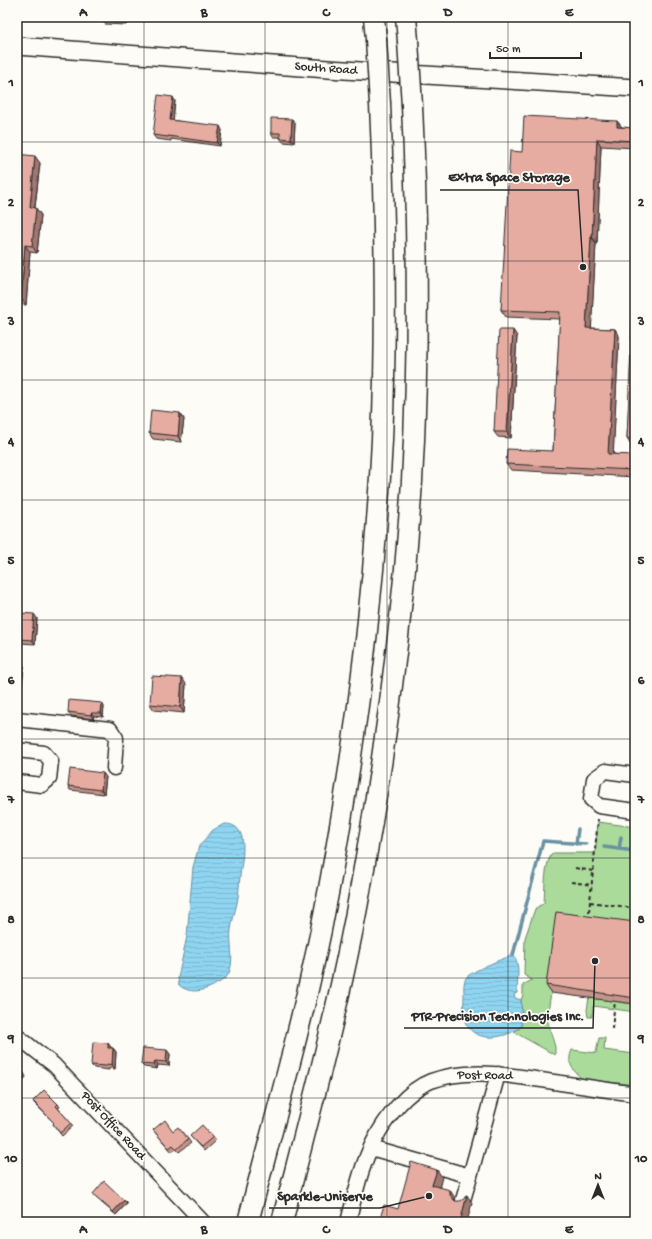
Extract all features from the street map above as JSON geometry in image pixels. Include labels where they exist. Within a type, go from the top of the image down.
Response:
[{"type":"highway","points":[[248,1222],[301,1016],[321,929],[345,792],[364,658],[376,534],[383,411],[385,318],[384,221],[380,104],[374,17]]},
{"type":"highway","points":[[282,1222],[326,1051],[360,893],[383,754],[399,625],[411,486],[416,361],[417,242],[412,106],[406,17]]},
{"type":"main road","name":"South Road","points":[[17,46],[328,69],[635,88]]},
{"type":"street","points":[[17,719],[110,729],[116,738],[114,768]]},
{"type":"street","points":[[17,750],[44,753],[51,761],[49,779],[42,785],[17,782]]},
{"type":"street","points":[[635,775],[605,771],[594,779],[591,799],[599,806],[635,811]]},
{"type":"street","name":"Post Office Road","points":[[17,1036],[28,1043],[54,1065],[203,1222]]},
{"type":"street","points":[[463,1200],[498,1074]]},
{"type":"street","name":"Post Road","points":[[348,1222],[365,1162],[384,1124],[402,1102],[430,1082],[452,1076],[498,1074],[635,1094]]},
{"type":"street","points":[[371,1148],[470,1176]]},
{"type":"path","points":[[589,912],[599,806]]},
{"type":"path","points":[[574,868],[593,871]]},
{"type":"path","points":[[571,882],[592,885]]},
{"type":"path","points":[[590,902],[635,908]]},
{"type":"path","points":[[612,1029],[615,1001]]},
{"type":"green space","points":[[598,822],[635,827],[635,929],[562,919],[547,1019],[555,1047],[555,1055],[514,1032],[521,1027],[521,1000],[523,995],[523,985],[532,980],[524,975],[525,938],[535,909],[544,903],[546,869],[550,857],[553,853],[595,853]]},
{"type":"green space","points":[[589,998],[635,1004],[635,1012],[593,1006],[592,1017],[588,1017],[587,1010]]},
{"type":"green space","points":[[599,1038],[605,1038],[604,1050],[635,1054],[635,1085],[582,1079],[573,1069],[570,1063],[570,1055],[572,1050],[596,1053]]},
{"type":"water","points":[[224,824],[233,825],[238,829],[243,843],[238,896],[231,930],[231,968],[226,978],[213,986],[198,991],[188,990],[179,985],[178,978],[187,936],[193,867],[199,846],[213,830]]},
{"type":"water","points":[[513,955],[518,967],[517,993],[514,994],[515,998],[521,1000],[521,1027],[508,1034],[484,1037],[471,1030],[466,1024],[464,1018],[465,980],[469,975],[481,968]]},
{"type":"building","points":[[103,17],[123,17],[123,21],[103,20]]},
{"type":"building","points":[[158,95],[173,97],[170,120],[220,126],[217,143],[153,135]]},
{"type":"building","points":[[524,116],[617,121],[617,127],[635,128],[635,141],[597,139],[586,328],[615,329],[608,454],[634,455],[634,470],[506,464],[507,449],[553,451],[560,312],[501,310],[510,151],[522,152]]},
{"type":"building","points":[[271,118],[292,119],[291,139],[280,138],[280,133],[271,133]]},
{"type":"building","points":[[17,154],[35,156],[30,207],[36,208],[32,246],[25,245],[21,298],[17,297]]},
{"type":"building","points":[[635,279],[635,439],[627,438]]},
{"type":"building","points":[[499,330],[513,330],[507,432],[494,432]]},
{"type":"building","points":[[151,410],[180,413],[178,436],[149,433]]},
{"type":"building","points":[[20,613],[34,614],[32,640],[18,639]]},
{"type":"building","points":[[17,660],[20,660],[18,678],[17,678]]},
{"type":"building","points":[[152,676],[182,678],[180,707],[150,704]]},
{"type":"building","points":[[69,700],[102,703],[101,713],[91,713],[91,715],[68,712]]},
{"type":"building","points":[[70,769],[103,773],[101,790],[68,786]]},
{"type":"building","points":[[556,912],[635,922],[635,998],[546,985]]},
{"type":"building","points":[[93,1042],[108,1043],[108,1048],[113,1048],[112,1065],[91,1065]]},
{"type":"building","points":[[143,1048],[167,1050],[166,1062],[155,1061],[154,1065],[141,1064]]},
{"type":"building","points":[[17,1068],[24,1073],[17,1082]]},
{"type":"building","points":[[44,1090],[58,1104],[56,1106],[71,1123],[60,1133],[53,1124],[54,1123],[33,1101]]},
{"type":"building","points":[[165,1120],[173,1131],[178,1127],[188,1139],[177,1149],[173,1145],[169,1148],[153,1130]]},
{"type":"building","points":[[202,1125],[213,1137],[201,1147],[190,1136]]},
{"type":"building","points":[[411,1162],[437,1170],[432,1185],[450,1190],[450,1195],[455,1201],[464,1199],[467,1195],[460,1222],[379,1222],[384,1205],[398,1209]]},
{"type":"building","points":[[104,1181],[124,1200],[113,1212],[93,1194]]},
{"type":"waterway","points":[[576,844],[578,829]]},
{"type":"waterway","points":[[604,847],[619,849],[621,837]]},
{"type":"waterway","points":[[513,955],[543,841],[586,844]]},
{"type":"waterway","points":[[619,849],[635,851]]},
{"type":"place","name":"Extra Space Storage","points":[[583,267]]},
{"type":"place","name":"PTR-Precision Technologies Inc.","points":[[595,961]]},
{"type":"place","name":"Sparkle-Uniserve","points":[[429,1196]]}]
